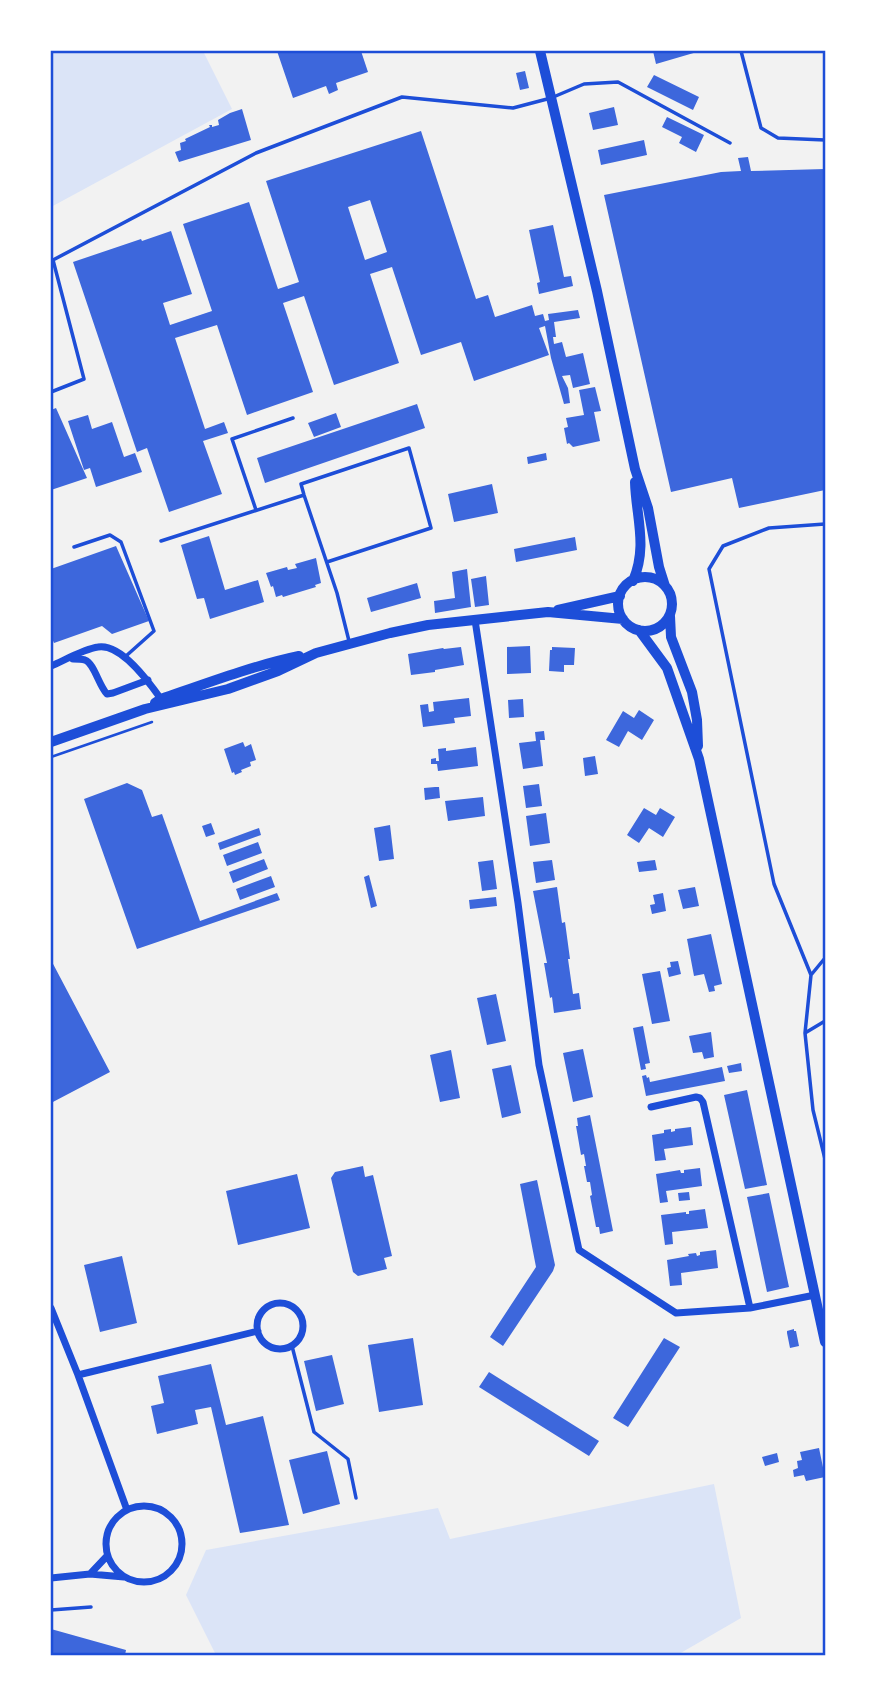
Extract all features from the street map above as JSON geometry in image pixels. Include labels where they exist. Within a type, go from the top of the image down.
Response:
[{"type":"main road","points":[[540,51],[597,291],[635,469],[648,508],[665,586]]},
{"type":"main road","points":[[635,469],[636,502],[642,540],[639,567],[633,580],[620,596],[620,612],[627,624],[648,631],[657,628],[670,616]]},
{"type":"main road","points":[[633,580],[658,580],[670,593],[671,637],[692,692],[699,759]]},
{"type":"main road","points":[[145,709],[161,699],[274,662],[349,643],[428,625],[548,612],[620,596]]},
{"type":"main road","points":[[548,612],[623,619]]},
{"type":"main road","points":[[639,630],[667,668],[699,759],[825,1342]]},
{"type":"main road","points":[[51,743],[145,709],[228,689],[278,671],[316,653]]},
{"type":"street","points":[[475,620],[519,903],[539,1065],[579,1250],[676,1313],[750,1308],[815,1295]]},
{"type":"street","points":[[51,666],[95,647],[106,646],[117,650],[148,680],[161,699]]},
{"type":"street","points":[[70,659],[87,660],[101,688],[107,694],[148,680]]},
{"type":"street","points":[[651,1107],[696,1097],[703,1102],[750,1308]]},
{"type":"street","points":[[286,1304],[299,1313],[303,1328],[292,1346],[278,1349],[271,1347],[265,1344],[258,1331],[260,1316],[271,1306],[286,1304]]},
{"type":"street","points":[[51,1308],[127,1510]]},
{"type":"street","points":[[78,1375],[258,1331]]},
{"type":"street","points":[[151,1506],[172,1518],[179,1528],[182,1552],[178,1563],[170,1573],[160,1579],[148,1583],[136,1582],[111,1565],[107,1556],[107,1535],[111,1524],[127,1510],[151,1506]]},
{"type":"street","points":[[90,1574],[107,1556]]},
{"type":"street","points":[[51,1578],[90,1574],[125,1577]]},
{"type":"lane","points":[[741,51],[761,128],[778,138],[825,140]]},
{"type":"lane","points":[[51,392],[84,379],[52,260],[256,153],[402,97],[513,108],[551,98],[584,84],[618,82],[730,143]]},
{"type":"lane","points":[[256,510],[232,439],[293,418]]},
{"type":"lane","points":[[327,562],[431,528],[409,448],[301,484],[337,593],[349,643]]},
{"type":"lane","points":[[161,541],[304,495]]},
{"type":"lane","points":[[825,524],[769,528],[723,546],[709,569],[774,884],[811,975],[805,1033],[813,1110],[825,1159]]},
{"type":"lane","points":[[74,547],[110,535],[121,542],[154,631],[124,657]]},
{"type":"lane","points":[[811,975],[825,958]]},
{"type":"lane","points":[[805,1033],[825,1021]]},
{"type":"lane","points":[[292,1346],[314,1432],[348,1459],[356,1498]]},
{"type":"lane","points":[[51,1610],[91,1607]]},
{"type":"path","points":[[51,757],[153,722]]},
{"type":"shaded area","points":[[51,51],[203,51],[232,109],[51,207]]},
{"type":"shaded area","points":[[714,1484],[741,1618],[679,1655],[216,1655],[186,1595],[206,1550],[438,1508],[450,1539]]},
{"type":"building","points":[[277,51],[361,51],[368,72],[336,83],[338,90],[329,94],[326,86],[293,98]]},
{"type":"building","points":[[653,51],[697,51],[697,52],[656,64]]},
{"type":"building","points":[[525,71],[529,88],[520,90],[516,73]]},
{"type":"building","points":[[654,75],[699,97],[693,110],[647,87]]},
{"type":"building","points":[[614,107],[618,125],[593,130],[589,113]]},
{"type":"building","points":[[242,109],[251,140],[179,162],[175,152],[181,150],[180,143],[210,127],[209,125],[219,125],[218,120]]},
{"type":"building","points":[[667,117],[704,135],[696,152],[679,143],[682,137],[662,127]]},
{"type":"building","points":[[421,131],[476,299],[488,295],[495,317],[532,305],[535,316],[543,314],[545,321],[549,320],[548,314],[578,310],[580,318],[554,322],[554,344],[562,342],[566,357],[583,353],[590,384],[573,388],[570,375],[562,376],[568,388],[570,403],[564,404],[545,326],[539,328],[549,355],[474,381],[461,342],[421,355],[392,267],[370,274],[399,363],[334,385],[304,296],[283,303],[313,392],[247,415],[217,325],[175,338],[205,429],[224,422],[228,433],[203,441],[222,494],[169,512],[147,448],[137,452],[73,262],[171,231],[192,294],[163,303],[170,325],[212,311],[183,224],[249,202],[278,289],[299,282],[266,181]],"holes":[[[370,200],[387,252],[365,260],[348,207]]]},
{"type":"building","points":[[644,140],[647,155],[601,165],[598,150]]},
{"type":"building","points":[[748,157],[751,171],[825,169],[825,490],[739,508],[732,478],[671,492],[604,195],[721,172],[741,171],[738,158]]},
{"type":"building","points":[[553,225],[564,277],[571,276],[573,286],[539,294],[537,283],[540,282],[529,230]]},
{"type":"building","points":[[595,387],[601,411],[594,412],[600,441],[573,447],[567,444],[564,428],[568,427],[566,418],[584,415],[579,390]]},
{"type":"building","points":[[417,404],[425,428],[265,483],[257,458]]},
{"type":"building","points":[[56,408],[87,478],[51,490],[51,410]]},
{"type":"building","points":[[336,413],[341,427],[314,437],[308,423]]},
{"type":"building","points":[[88,415],[92,429],[112,422],[124,457],[135,453],[142,472],[96,487],[90,468],[84,470],[68,421]]},
{"type":"building","points":[[546,453],[547,460],[528,464],[527,457]]},
{"type":"building","points":[[492,484],[498,513],[454,522],[448,494]]},
{"type":"building","points":[[209,536],[225,590],[258,580],[264,602],[210,619],[204,598],[197,599],[181,545]]},
{"type":"building","points":[[575,537],[577,550],[516,562],[514,549]]},
{"type":"building","points":[[116,546],[149,621],[112,634],[102,626],[54,643],[51,636],[51,569]]},
{"type":"building","points":[[316,558],[321,583],[315,585],[316,587],[276,597],[266,573],[287,567],[288,570],[297,568],[295,564]]},
{"type":"building","points":[[467,569],[471,607],[435,613],[434,601],[455,598],[452,572]]},
{"type":"building","points":[[486,576],[489,605],[475,607],[471,579]]},
{"type":"building","points":[[417,583],[421,598],[371,612],[367,598]]},
{"type":"building","points":[[530,646],[531,673],[507,674],[507,647]]},
{"type":"building","points":[[461,647],[464,665],[411,675],[408,654]]},
{"type":"building","points":[[552,647],[575,648],[574,665],[564,665],[564,672],[549,671]]},
{"type":"building","points":[[469,698],[471,716],[454,718],[455,723],[423,727],[420,705],[428,704],[429,712],[434,711],[433,702]]},
{"type":"building","points":[[523,699],[524,717],[509,718],[508,700]]},
{"type":"building","points":[[639,710],[654,720],[642,740],[628,731],[619,747],[606,740],[623,711],[634,718]]},
{"type":"building","points":[[544,731],[545,740],[540,740],[543,766],[523,769],[519,743],[536,741],[535,732]]},
{"type":"building","points":[[243,742],[245,747],[251,744],[256,760],[235,775],[224,749]]},
{"type":"building","points":[[476,747],[478,766],[438,771],[437,764],[431,764],[431,759],[436,758],[436,761],[439,761],[438,749],[446,748],[446,751]]},
{"type":"building","points":[[595,756],[598,774],[585,776],[583,758]]},
{"type":"building","points":[[127,783],[142,790],[152,817],[162,814],[200,921],[277,893],[280,900],[137,949],[84,799]]},
{"type":"building","points":[[539,784],[542,806],[526,808],[523,786]]},
{"type":"building","points":[[439,787],[440,798],[425,800],[424,788]]},
{"type":"building","points":[[483,797],[485,816],[448,821],[445,801]]},
{"type":"building","points":[[644,808],[656,815],[660,808],[675,817],[663,837],[649,828],[639,843],[627,835]]},
{"type":"building","points":[[546,813],[550,843],[530,846],[526,816]]},
{"type":"building","points":[[211,823],[215,834],[206,837],[202,826]]},
{"type":"building","points":[[390,825],[394,859],[379,861],[374,828]]},
{"type":"building","points":[[259,828],[261,835],[220,850],[218,843]]},
{"type":"building","points":[[258,842],[262,853],[227,866],[223,855]]},
{"type":"building","points":[[264,859],[268,869],[233,883],[229,872]]},
{"type":"building","points":[[493,860],[497,889],[482,891],[478,862]]},
{"type":"building","points":[[552,860],[555,880],[536,883],[533,862]]},
{"type":"building","points":[[655,860],[657,870],[639,872],[637,862]]},
{"type":"building","points":[[369,875],[377,906],[371,908],[364,877]]},
{"type":"building","points":[[271,876],[275,887],[240,900],[236,889]]},
{"type":"building","points":[[557,887],[562,923],[565,922],[573,994],[579,993],[581,1009],[554,1013],[533,891]]},
{"type":"building","points":[[695,887],[699,906],[683,909],[678,890]]},
{"type":"building","points":[[663,893],[666,911],[652,914],[650,905],[655,904],[653,895]]},
{"type":"building","points":[[496,897],[497,906],[470,909],[469,900]]},
{"type":"building","points":[[711,934],[722,984],[714,986],[715,991],[709,992],[704,974],[694,976],[687,939]]},
{"type":"building","points":[[51,960],[110,1072],[51,1103]]},
{"type":"building","points":[[678,961],[681,974],[669,977],[667,968],[671,967],[670,962]]},
{"type":"building","points":[[660,971],[670,1021],[652,1024],[642,974]]},
{"type":"building","points":[[496,994],[506,1041],[487,1045],[477,998]]},
{"type":"building","points":[[643,1026],[650,1063],[645,1064],[646,1069],[641,1070],[633,1028]]},
{"type":"building","points":[[711,1032],[714,1057],[704,1059],[702,1052],[693,1053],[689,1036]]},
{"type":"building","points":[[583,1049],[593,1097],[573,1102],[563,1053]]},
{"type":"building","points":[[451,1050],[460,1098],[440,1102],[430,1055]]},
{"type":"building","points":[[741,1063],[742,1071],[729,1073],[727,1066]]},
{"type":"building","points":[[511,1065],[521,1113],[502,1118],[492,1069]]},
{"type":"building","points":[[722,1067],[725,1081],[646,1096],[642,1076],[649,1077],[650,1082]]},
{"type":"building","points":[[747,1090],[767,1185],[745,1189],[724,1095]]},
{"type":"building","points":[[590,1115],[613,1231],[600,1234],[599,1227],[596,1227],[590,1182],[587,1182],[584,1154],[581,1155],[576,1126],[577,1118]]},
{"type":"building","points":[[691,1127],[693,1145],[664,1149],[666,1160],[655,1161],[652,1135],[664,1133],[664,1130],[671,1129],[671,1132]]},
{"type":"building","points":[[363,1166],[365,1177],[373,1175],[392,1256],[384,1258],[387,1269],[358,1276],[353,1272],[331,1178],[335,1172]]},
{"type":"building","points":[[700,1168],[702,1186],[666,1191],[668,1202],[660,1203],[656,1174],[680,1170],[684,1173],[684,1170]]},
{"type":"building","points":[[297,1174],[310,1228],[238,1245],[226,1191]]},
{"type":"building","points":[[537,1180],[555,1265],[503,1346],[490,1337],[536,1267],[520,1184]]},
{"type":"building","points":[[689,1192],[690,1200],[679,1201],[678,1193]]},
{"type":"building","points":[[769,1193],[789,1287],[767,1292],[747,1197]]},
{"type":"building","points":[[705,1209],[708,1228],[672,1232],[673,1244],[665,1245],[661,1215],[686,1212],[689,1214],[689,1211]]},
{"type":"building","points":[[716,1250],[718,1268],[681,1273],[682,1285],[670,1286],[667,1260]]},
{"type":"building","points":[[122,1256],[137,1323],[100,1332],[84,1265]]},
{"type":"building","points":[[794,1329],[799,1346],[790,1348],[787,1331]]},
{"type":"building","points":[[413,1338],[423,1405],[379,1412],[368,1345]]},
{"type":"building","points":[[664,1338],[680,1347],[628,1427],[613,1418]]},
{"type":"building","points":[[332,1355],[344,1404],[316,1411],[304,1361]]},
{"type":"building","points":[[211,1364],[226,1425],[263,1416],[289,1525],[240,1533],[211,1407],[195,1410],[198,1424],[157,1434],[151,1406],[164,1403],[158,1376]]},
{"type":"building","points":[[489,1372],[599,1441],[589,1456],[479,1387]]},
{"type":"building","points":[[819,1448],[825,1477],[806,1481],[804,1475],[794,1477],[793,1470],[798,1468],[797,1461],[802,1460],[800,1452]]},
{"type":"building","points":[[327,1451],[340,1504],[303,1514],[289,1460]]},
{"type":"building","points":[[777,1453],[779,1462],[765,1466],[762,1457]]},
{"type":"building","points":[[51,1629],[126,1650],[125,1655],[51,1655]]}]
